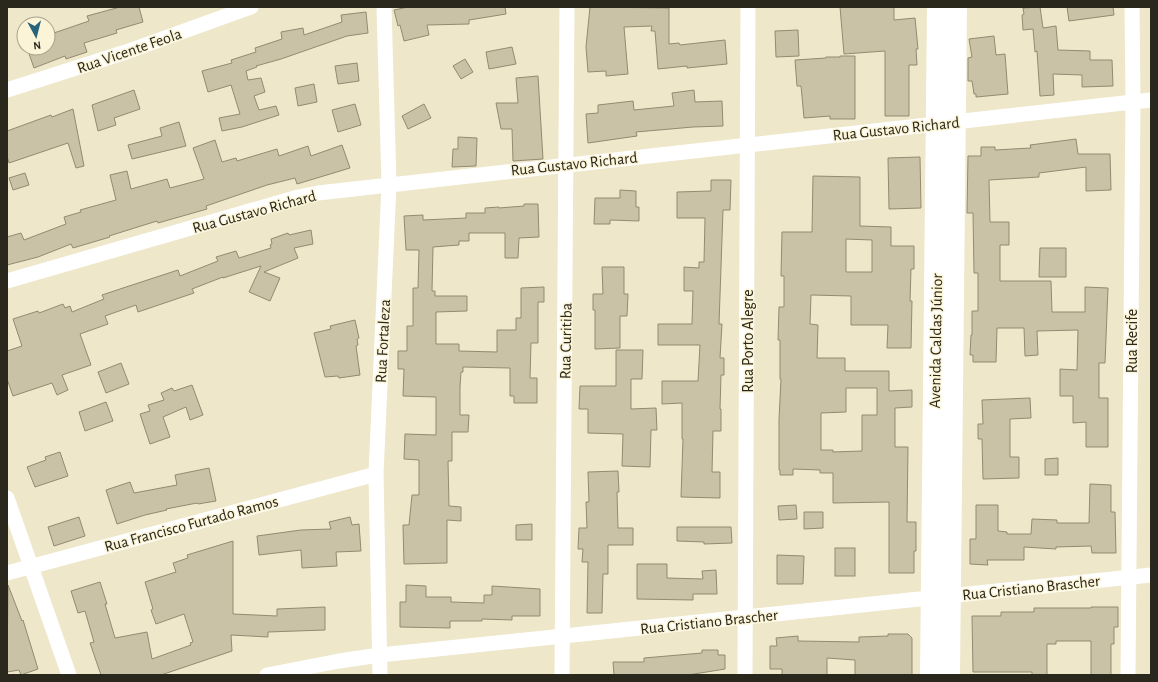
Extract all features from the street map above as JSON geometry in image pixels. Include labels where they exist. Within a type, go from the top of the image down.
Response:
[{"type":"main road","name":"Avenida Caldas Júnior","points":[[938,7],[946,122]]},
{"type":"main road","name":"Avenida Caldas Júnior","points":[[932,675],[941,597],[946,122],[956,7]]},
{"type":"main road","name":"Avenida Caldas Júnior","points":[[941,597],[949,675]]},
{"type":"street","name":"Rua Vicente Feola","points":[[7,90],[126,52],[251,7]]},
{"type":"street","name":"Rua Fortaleza","points":[[380,675],[376,474],[389,184],[384,7]]},
{"type":"street","name":"Rua Curitiba","points":[[562,675],[567,7]]},
{"type":"street","name":"Rua Porto Alegre","points":[[745,675],[748,7]]},
{"type":"street","name":"Rua Recife","points":[[1128,675],[1133,102],[1132,7]]},
{"type":"street","name":"Rua Gustavo Richard","points":[[7,281],[298,197],[339,189],[1151,100]]},
{"type":"street","name":"Rua Francisco Furtado Ramos","points":[[7,573],[376,474]]},
{"type":"street","points":[[7,498],[68,675]]},
{"type":"street","name":"Rua Cristiano Brascher","points":[[267,675],[331,663],[380,656],[1151,575]]},
{"type":"building","points":[[120,7],[139,7],[143,22],[116,30],[117,33],[84,43],[87,52],[66,59],[65,56],[34,68],[30,56],[56,56],[56,32],[89,21],[87,16]]},
{"type":"building","points":[[408,7],[505,7],[506,14],[469,20],[469,24],[427,25],[429,35],[404,41],[394,10]]},
{"type":"building","points":[[590,7],[669,8],[669,44],[679,43],[680,45],[725,40],[727,64],[658,69],[655,31],[651,31],[652,26],[624,27],[628,74],[606,76],[606,71],[588,72],[586,47]]},
{"type":"building","points":[[840,7],[894,7],[894,20],[915,18],[918,49],[916,49],[917,65],[909,65],[909,116],[885,116],[885,51],[844,54]]},
{"type":"building","points":[[1040,7],[1043,28],[1056,26],[1058,50],[1090,51],[1090,60],[1112,60],[1113,86],[1082,87],[1082,75],[1053,74],[1054,95],[1040,96],[1037,51],[1035,52],[1033,29],[1023,30],[1022,15],[1024,14],[1023,8]]},
{"type":"building","points":[[1067,7],[1113,7],[1114,15],[1069,21]]},
{"type":"building","points":[[366,12],[368,33],[347,36],[256,66],[257,67],[246,71],[248,80],[261,78],[265,92],[254,96],[259,110],[276,106],[279,115],[242,127],[222,131],[219,118],[240,114],[231,85],[208,92],[202,71],[232,63],[231,60],[256,52],[255,48],[282,39],[281,32],[303,28],[304,35],[342,22],[341,15]]},
{"type":"building","points":[[798,30],[799,56],[776,57],[775,31]]},
{"type":"building","points":[[994,36],[996,55],[1005,54],[1008,94],[976,97],[976,94],[974,94],[972,81],[968,81],[968,58],[972,57],[969,39]]},
{"type":"building","points":[[512,47],[516,64],[489,69],[486,52]]},
{"type":"building","points":[[855,56],[855,119],[830,119],[830,116],[804,118],[801,86],[797,86],[795,60]]},
{"type":"building","points":[[465,59],[473,72],[461,79],[453,66]]},
{"type":"building","points":[[357,63],[359,81],[338,84],[335,66]]},
{"type":"building","points":[[538,76],[543,159],[513,161],[512,129],[501,129],[496,103],[518,103],[516,78]]},
{"type":"building","points":[[314,84],[317,102],[298,106],[295,88]]},
{"type":"building","points":[[134,90],[140,109],[114,118],[116,125],[98,131],[92,105]]},
{"type":"building","points":[[694,90],[695,102],[722,101],[723,126],[636,132],[637,136],[588,143],[586,114],[598,113],[598,105],[633,101],[634,110],[674,106],[672,93]]},
{"type":"building","points":[[355,104],[361,125],[338,132],[332,110]]},
{"type":"building","points":[[424,104],[431,118],[408,129],[402,116]]},
{"type":"building","points":[[73,109],[84,166],[76,168],[68,143],[9,163],[7,156],[7,131],[51,115],[52,117]]},
{"type":"building","points":[[179,122],[186,146],[132,159],[128,145],[162,136],[160,128]]},
{"type":"building","points":[[458,137],[477,138],[476,166],[452,167],[453,149],[458,149]]},
{"type":"building","points":[[1076,139],[1078,154],[1110,154],[1111,190],[1086,191],[1086,167],[1039,173],[1039,177],[989,180],[990,222],[1009,222],[1009,245],[1000,245],[1000,281],[1051,281],[1052,312],[1085,312],[1085,287],[1108,288],[1105,363],[1099,363],[1099,398],[1108,398],[1108,447],[1086,447],[1086,422],[1073,423],[1073,396],[1060,396],[1060,369],[1077,370],[1078,330],[1037,331],[1038,355],[1025,356],[1024,328],[997,328],[996,362],[973,362],[973,355],[970,355],[972,311],[978,311],[978,273],[974,273],[973,213],[967,213],[968,156],[981,156],[981,147],[995,147],[995,150],[1031,148],[1030,145]]},
{"type":"building","points":[[215,140],[222,162],[236,158],[237,161],[277,149],[279,156],[308,146],[311,156],[342,145],[350,168],[297,184],[295,178],[267,185],[206,206],[207,209],[158,223],[157,221],[73,248],[71,244],[38,257],[7,265],[7,237],[21,233],[24,240],[66,224],[64,217],[81,212],[80,210],[116,200],[110,175],[127,171],[131,189],[167,179],[170,188],[204,179],[193,148]]},
{"type":"building","points":[[920,157],[921,208],[889,209],[888,158]]},
{"type":"building","points":[[25,173],[29,185],[13,190],[9,178]]},
{"type":"building","points":[[813,176],[860,177],[860,226],[891,227],[891,246],[914,246],[914,269],[911,269],[910,301],[912,301],[911,348],[887,348],[888,325],[851,325],[851,296],[811,295],[810,324],[818,325],[817,358],[845,358],[845,371],[889,371],[889,391],[912,390],[912,407],[895,408],[895,447],[908,447],[907,522],[916,522],[914,573],[889,573],[889,502],[833,503],[833,473],[820,473],[820,470],[793,469],[793,475],[780,475],[779,420],[781,379],[780,340],[778,340],[779,307],[784,307],[784,276],[781,276],[782,232],[812,232]],"holes":[[[846,239],[872,240],[872,272],[846,272]],[[846,388],[877,388],[877,415],[862,415],[862,451],[833,452],[833,450],[821,450],[821,413],[846,412]]]},
{"type":"building","points":[[711,180],[731,180],[730,210],[723,210],[719,324],[722,324],[720,358],[724,358],[724,375],[721,375],[721,431],[713,431],[712,472],[720,472],[720,498],[681,497],[683,439],[682,403],[662,404],[662,381],[698,381],[700,345],[658,345],[658,324],[692,324],[693,291],[684,291],[684,267],[699,268],[699,262],[704,262],[705,218],[677,218],[677,192],[711,191]]},
{"type":"building","points":[[620,190],[636,191],[636,207],[639,207],[639,221],[610,220],[610,224],[594,224],[595,198],[620,198]]},
{"type":"building","points":[[524,204],[538,204],[539,237],[519,238],[518,258],[505,258],[505,233],[469,233],[469,241],[459,241],[459,245],[433,247],[432,291],[435,291],[435,296],[467,296],[467,311],[436,312],[436,344],[459,344],[459,351],[497,352],[497,330],[516,330],[516,318],[521,318],[521,288],[544,287],[544,302],[538,302],[538,343],[531,343],[530,378],[537,378],[537,403],[514,403],[514,396],[510,396],[510,368],[463,367],[463,372],[461,372],[460,387],[460,415],[469,415],[468,432],[452,432],[452,461],[448,461],[449,506],[461,507],[461,521],[447,520],[447,563],[404,564],[403,525],[409,525],[412,495],[419,495],[419,460],[404,459],[405,434],[436,435],[436,397],[403,396],[404,369],[398,369],[398,351],[407,351],[407,326],[413,326],[413,288],[418,288],[419,250],[406,250],[404,216],[423,215],[423,220],[466,218],[466,213],[485,213],[485,208],[524,206]]},
{"type":"building","points":[[311,230],[313,244],[294,248],[298,258],[264,272],[280,278],[270,301],[249,292],[261,266],[223,277],[192,289],[194,293],[138,312],[136,305],[105,316],[108,324],[80,334],[91,365],[62,375],[68,390],[57,395],[52,383],[13,396],[7,379],[7,351],[22,346],[13,319],[38,311],[39,313],[63,304],[65,308],[70,306],[72,312],[104,299],[102,295],[178,270],[180,276],[218,261],[216,257],[236,251],[239,258],[271,248],[271,239],[288,233],[289,235]]},
{"type":"building","points":[[1040,248],[1066,248],[1066,277],[1039,277]]},
{"type":"building","points":[[602,267],[624,267],[624,294],[628,294],[627,316],[620,316],[620,348],[595,349],[595,310],[593,310],[593,294],[603,294]]},
{"type":"building","points":[[355,320],[359,338],[357,339],[358,345],[356,346],[360,375],[339,378],[338,376],[325,377],[314,333],[331,329],[330,326]]},
{"type":"building","points":[[616,350],[643,350],[642,379],[631,379],[631,409],[656,408],[657,430],[651,430],[650,467],[622,466],[623,434],[588,433],[588,409],[579,409],[580,386],[616,386]]},
{"type":"building","points":[[121,363],[129,384],[106,393],[98,372]]},
{"type":"building","points":[[192,385],[203,415],[190,420],[186,407],[163,417],[170,437],[150,444],[140,414],[150,411],[148,405],[164,400],[161,393],[172,388],[174,391]]},
{"type":"building","points":[[1030,398],[1031,418],[1010,419],[1010,457],[1019,457],[1019,478],[983,479],[982,439],[978,439],[978,424],[983,424],[982,400]]},
{"type":"building","points":[[106,402],[113,421],[85,431],[79,412]]},
{"type":"building","points":[[60,452],[68,476],[35,487],[27,467],[46,460],[45,457]]},
{"type":"building","points":[[1058,458],[1058,475],[1045,475],[1045,459]]},
{"type":"building","points":[[209,468],[216,501],[166,509],[167,510],[117,524],[106,490],[130,482],[134,493],[177,485],[175,475]]},
{"type":"building","points":[[618,471],[618,528],[633,528],[633,545],[608,545],[608,574],[603,574],[602,613],[587,613],[588,562],[582,562],[583,549],[578,549],[579,528],[587,528],[586,502],[589,502],[588,472]]},
{"type":"building","points":[[1090,484],[1111,485],[1111,512],[1115,512],[1116,553],[1092,553],[1091,546],[1056,547],[1056,549],[1024,547],[1024,560],[987,560],[988,565],[970,564],[970,539],[976,539],[976,505],[998,505],[998,531],[1007,532],[1007,534],[1031,534],[1032,519],[1057,520],[1057,523],[1089,523]]},
{"type":"building","points":[[796,505],[797,519],[779,520],[778,506]]},
{"type":"building","points":[[804,512],[823,512],[823,528],[804,529]]},
{"type":"building","points":[[79,517],[85,536],[54,546],[48,527]]},
{"type":"building","points":[[350,517],[352,525],[359,524],[361,551],[336,552],[337,566],[302,568],[301,550],[259,555],[257,536],[301,530],[331,529],[329,522]]},
{"type":"building","points":[[532,524],[532,540],[516,540],[516,525]]},
{"type":"building","points":[[677,527],[731,527],[732,543],[704,544],[704,542],[677,541]]},
{"type":"building","points":[[233,541],[233,614],[277,616],[277,609],[325,607],[325,630],[268,632],[268,637],[231,635],[232,651],[161,675],[101,675],[90,643],[94,642],[85,611],[78,613],[71,591],[100,582],[115,638],[147,632],[152,659],[191,645],[190,643],[193,642],[184,614],[156,624],[151,610],[153,609],[145,582],[176,572],[173,563],[188,558],[187,555]]},
{"type":"building","points":[[835,548],[855,548],[855,576],[835,576]]},
{"type":"building","points":[[777,555],[804,556],[803,584],[777,584]]},
{"type":"building","points":[[637,564],[667,564],[667,578],[703,579],[702,571],[716,570],[717,594],[693,594],[693,600],[637,599]]},
{"type":"building","points":[[8,585],[22,621],[23,620],[38,669],[21,675],[19,670],[7,672]]},
{"type":"building","points":[[406,585],[426,586],[426,597],[451,597],[451,602],[484,603],[484,595],[492,595],[492,586],[540,589],[540,616],[512,616],[512,620],[482,619],[482,621],[450,621],[450,628],[400,627],[400,602],[406,602]]},
{"type":"building","points":[[1118,607],[1118,627],[1114,627],[1114,644],[1111,644],[1111,675],[1091,675],[1091,641],[1056,641],[1056,644],[1047,644],[1047,675],[1032,675],[1032,672],[973,672],[972,616],[1001,616],[1001,612],[1034,612],[1034,608]]},
{"type":"building","points":[[888,634],[908,634],[912,638],[912,675],[855,675],[855,660],[827,658],[827,675],[782,675],[782,669],[770,669],[770,646],[777,646],[776,638],[798,636],[798,641],[859,642],[859,637],[888,636]]},
{"type":"building","points":[[702,650],[718,650],[718,655],[725,655],[725,669],[688,675],[614,675],[613,662],[644,662],[644,658],[702,653]]}]
